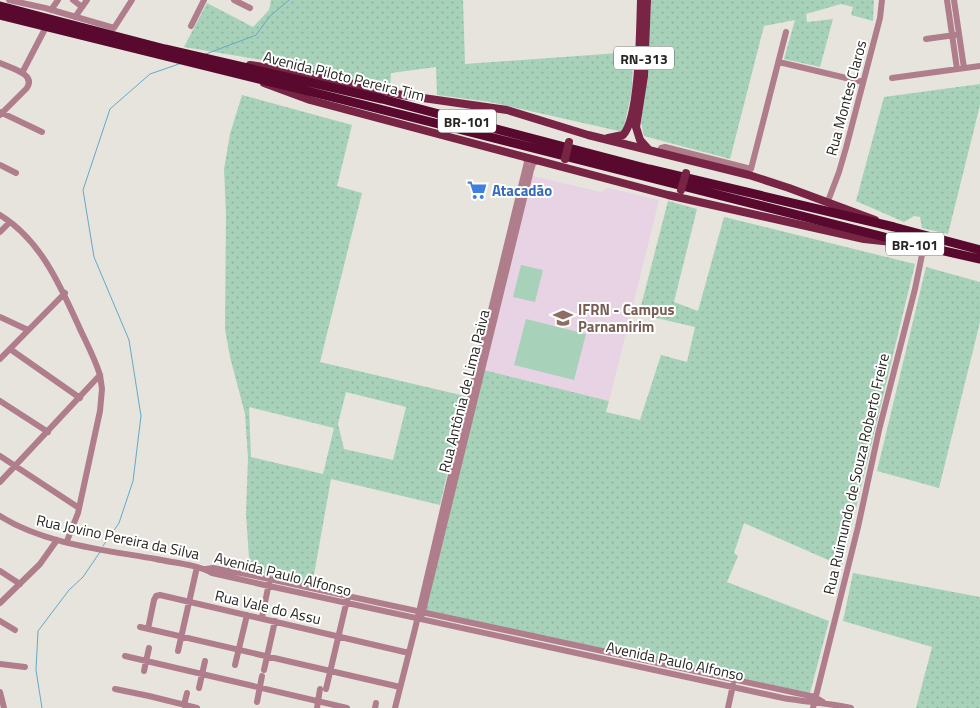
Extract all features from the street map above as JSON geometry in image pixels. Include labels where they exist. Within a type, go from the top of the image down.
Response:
[{"type":"highway","name":"Avenida Piloto Pereira Tim","points":[[0,6],[192,59],[253,78],[709,188]]},
{"type":"highway","name":"Avenida Piloto Pereira Tim","points":[[0,15],[192,59],[223,61],[357,93],[709,188]]},
{"type":"highway","name":"BR-101","points":[[709,188],[838,214],[980,250]]},
{"type":"highway","name":"BR-101","points":[[709,188],[850,228],[980,259]]},
{"type":"main road","name":"RN-313","points":[[601,138],[623,135],[630,124],[638,56],[640,0]]},
{"type":"main road","name":"RN-313","points":[[647,0],[644,76],[636,124],[639,138],[650,150]]},
{"type":"main road","points":[[223,61],[299,72],[402,95],[507,110],[580,133],[750,172],[894,227]]},
{"type":"main road","points":[[253,78],[310,100],[668,195],[864,239],[904,242]]},
{"type":"main road","points":[[570,169],[565,165],[569,142],[574,135],[580,133]]},
{"type":"main road","points":[[668,195],[676,194],[681,190],[686,173],[686,164],[678,157]]},
{"type":"street","points":[[9,0],[114,28],[132,0]]},
{"type":"street","points":[[51,10],[58,0]]},
{"type":"street","points":[[73,0],[82,7]]},
{"type":"street","points":[[75,17],[87,0]]},
{"type":"street","points":[[191,26],[204,0]]},
{"type":"street","points":[[234,0],[250,8]]},
{"type":"street","name":"Rua Montes Claros","points":[[828,201],[839,172],[880,18],[882,0]]},
{"type":"street","points":[[947,0],[960,69]]},
{"type":"street","points":[[954,0],[955,35]]},
{"type":"street","points":[[20,72],[46,27]]},
{"type":"street","points":[[660,152],[661,148],[665,147],[750,172],[786,32]]},
{"type":"street","points":[[926,39],[955,35]]},
{"type":"street","points":[[779,62],[863,82]]},
{"type":"street","points":[[0,63],[28,76],[30,84],[1,113],[42,132]]},
{"type":"street","points":[[892,78],[980,66]]},
{"type":"street","name":"Rua Antônia de Lima Paiva","points":[[395,708],[408,653],[420,616],[517,211],[527,162],[525,157]]},
{"type":"street","name":"Rua Antônia de Lima Paiva","points":[[517,211],[532,165],[538,160]]},
{"type":"street","points":[[0,165],[16,173]]},
{"type":"street","points":[[0,215],[29,239],[65,293],[100,375],[102,389],[100,411],[79,508],[67,542]]},
{"type":"street","points":[[0,232],[10,222]]},
{"type":"street","name":"Rua Ruimundo de Souza Roberto Freire","points":[[814,703],[858,527],[876,439],[915,289],[924,245]]},
{"type":"street","points":[[0,359],[65,293]]},
{"type":"street","points":[[0,317],[28,330]]},
{"type":"street","points":[[10,349],[80,398]]},
{"type":"street","points":[[0,482],[100,375]]},
{"type":"street","points":[[0,401],[48,432]]},
{"type":"street","points":[[0,456],[79,508]]},
{"type":"street","name":"Rua Jovino Pereira da Silva","points":[[0,516],[31,533],[57,540],[204,569]]},
{"type":"street","points":[[0,603],[40,564],[57,540]]},
{"type":"street","points":[[178,651],[197,567]]},
{"type":"street","name":"Avenida Paulo Alfonso","points":[[204,569],[212,573],[381,607],[814,703],[824,702],[851,708]]},
{"type":"street","points":[[0,571],[20,584]]},
{"type":"street","points":[[262,618],[269,583]]},
{"type":"street","name":"Rua Vale do Assu","points":[[148,629],[156,596],[164,595],[408,653]]},
{"type":"street","points":[[318,705],[330,670],[347,600]]},
{"type":"street","points":[[235,665],[247,614]]},
{"type":"street","points":[[0,621],[16,630]]},
{"type":"street","points":[[257,702],[275,621]]},
{"type":"street","points":[[140,627],[400,687]]},
{"type":"street","points":[[144,672],[149,648]]},
{"type":"street","points":[[125,656],[260,688],[318,705],[346,708]]},
{"type":"street","points":[[199,688],[205,662]]},
{"type":"street","points":[[0,664],[25,667]]},
{"type":"street","points":[[728,708],[734,684]]},
{"type":"street","points":[[115,689],[196,708]]},
{"type":"street","points":[[0,692],[4,708]]},
{"type":"street","points":[[184,705],[187,693]]},
{"type":"shaded area","name":"IFRN - Campus Parnamirim","points":[[532,176],[601,192],[608,188],[659,200],[609,401],[484,370]]},
{"type":"green space","points":[[271,0],[463,0],[465,64],[633,52],[632,90],[623,132],[490,102],[437,95],[436,67],[391,73],[390,89],[268,61],[184,47],[207,3],[253,27],[269,10]]},
{"type":"green space","points":[[651,0],[874,0],[873,21],[851,15],[853,7],[841,4],[806,14],[807,22],[833,19],[820,67],[784,59],[795,20],[764,26],[730,159],[644,136],[641,122],[649,49]]},
{"type":"green space","points":[[980,84],[980,105],[948,234],[922,228],[920,217],[914,216],[904,222],[856,201],[884,97]]},
{"type":"green space","points":[[242,95],[352,125],[337,186],[362,193],[320,362],[465,396],[440,505],[331,479],[312,586],[250,572],[246,514],[248,458],[245,414],[230,357],[225,329],[226,214],[224,169],[230,134]],"holes":[[[346,392],[406,407],[393,460],[344,449],[338,424]],[[249,407],[334,428],[323,474],[251,457]]]},
{"type":"green space","points":[[668,201],[697,209],[674,302],[698,311],[724,217],[915,264],[842,566],[744,523],[734,553],[738,556],[727,582],[829,621],[810,693],[425,611],[484,370],[609,401],[606,412],[640,420],[661,355],[687,362],[695,327],[639,314]]},
{"type":"green space","points":[[521,265],[543,270],[535,302],[513,297]]},
{"type":"green space","points":[[926,267],[980,282],[980,322],[939,488],[877,471]]},
{"type":"green space","points":[[526,319],[586,334],[574,380],[514,365]]},
{"type":"green space","points":[[853,573],[980,597],[980,708],[916,708],[932,647],[843,621]]},
{"type":"waterway","points":[[206,54],[256,35],[270,16],[289,0]]},
{"type":"waterway","points":[[103,546],[119,523],[133,481],[141,416],[129,340],[94,257],[83,190],[110,109],[150,74],[179,64]]},
{"type":"waterway","points":[[42,708],[36,670],[38,631],[69,590],[83,577],[100,552]]},
{"type":"place","name":"Atacadão","points":[[477,190]]},
{"type":"place","name":"IFRN - Campus Parnamirim","points":[[563,318]]}]
